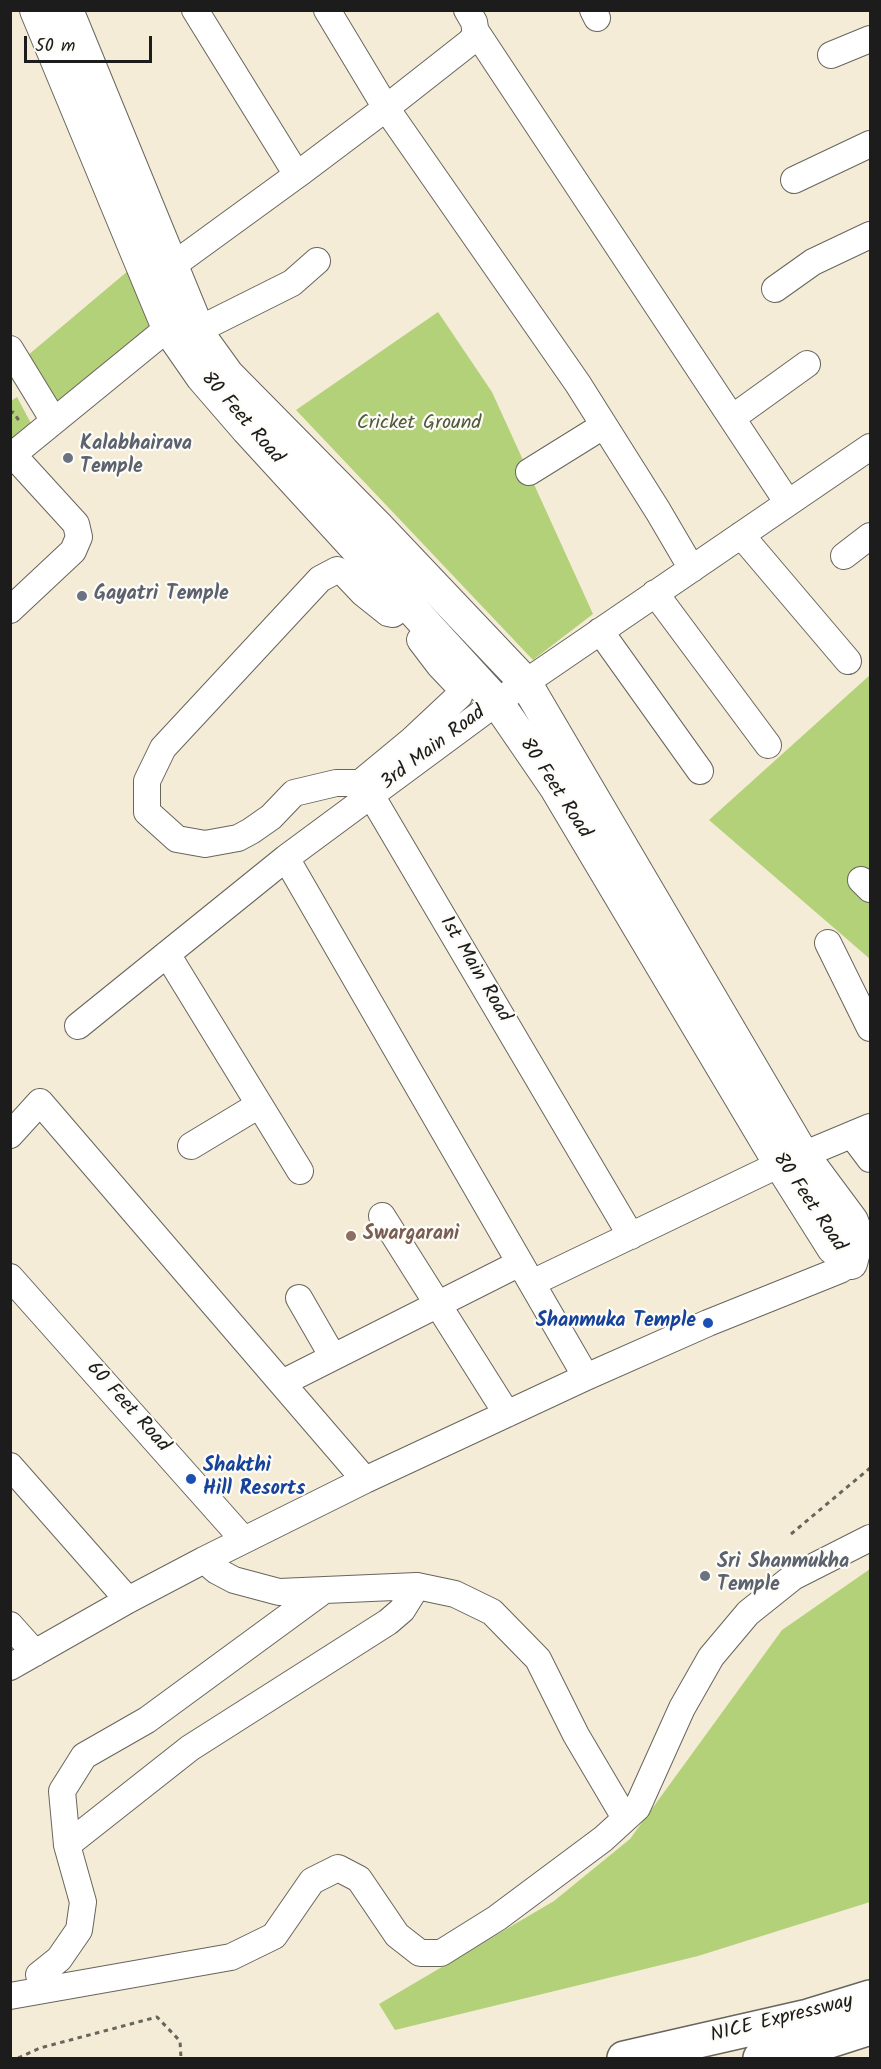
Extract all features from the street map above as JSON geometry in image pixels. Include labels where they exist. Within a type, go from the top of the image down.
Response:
[{"type":"highway","name":"NICE Expressway","points":[[624,2058],[808,2016],[870,1997]]},
{"type":"highway","name":"NICE Expressway","points":[[760,2058],[817,2045],[870,2028]]},
{"type":"main road","name":"80 Feet Road","points":[[36,10],[186,324],[202,339],[228,375],[378,527],[525,682],[791,1160],[833,1248],[851,1263],[861,1227],[791,1160],[556,788],[497,702],[202,377],[186,324],[172,266],[67,10]]},
{"type":"street","points":[[195,10],[297,175]]},
{"type":"street","points":[[327,10],[386,108],[578,384],[692,569]]},
{"type":"street","points":[[172,266],[297,175],[470,42],[476,34],[470,16]]},
{"type":"street","points":[[470,16],[788,503]]},
{"type":"street","points":[[831,55],[870,39]]},
{"type":"street","points":[[794,180],[870,144]]},
{"type":"street","points":[[775,289],[813,262],[870,235]]},
{"type":"street","points":[[10,610],[73,551],[79,537],[76,524],[12,456],[54,421],[186,324],[292,283],[317,261]]},
{"type":"street","points":[[10,349],[54,421]]},
{"type":"street","points":[[732,418],[807,364]]},
{"type":"street","points":[[528,472],[603,426]]},
{"type":"street","name":"3rd Main Road","points":[[371,795],[525,682],[655,593],[788,503],[866,460]]},
{"type":"street","points":[[741,535],[848,661]]},
{"type":"street","points":[[844,556],[870,536]]},
{"type":"street","points":[[407,603],[393,614],[388,613],[363,593],[345,574],[337,570],[320,579],[163,748],[147,781],[147,812],[177,839],[205,844],[238,838],[251,831],[271,817],[294,793],[336,783],[360,783],[412,740],[459,696],[458,685],[420,640],[430,630]]},
{"type":"street","points":[[655,593],[768,745]]},
{"type":"street","points":[[600,631],[700,771]]},
{"type":"street","points":[[78,1026],[286,858],[371,795]]},
{"type":"street","name":"1st Main Road","points":[[371,795],[632,1236]]},
{"type":"street","points":[[286,858],[586,1377]]},
{"type":"street","points":[[828,943],[870,1028]]},
{"type":"street","points":[[167,954],[300,1171]]},
{"type":"street","points":[[10,1135],[40,1102],[365,1480]]},
{"type":"street","points":[[191,1146],[259,1105]]},
{"type":"street","points":[[282,1383],[438,1304],[632,1236],[791,1160],[861,1131],[870,1159]]},
{"type":"street","points":[[382,1216],[507,1414]]},
{"type":"street","points":[[10,1667],[128,1600],[243,1539],[365,1480],[586,1377],[708,1323],[840,1270],[851,1263]]},
{"type":"street","name":"60 Feet Road","points":[[10,1277],[243,1539]]},
{"type":"street","points":[[299,1298],[333,1357]]},
{"type":"street","points":[[10,1466],[128,1600]]},
{"type":"street","points":[[10,1996],[231,1957],[274,1936],[312,1881],[338,1868],[359,1879],[397,1935],[420,1953],[441,1953],[497,1918],[603,1839],[637,1808],[682,1708],[711,1657],[748,1613],[793,1577],[870,1538]]},
{"type":"street","points":[[204,1560],[217,1571],[234,1580],[279,1592],[417,1586],[455,1594],[492,1612],[538,1659],[576,1735],[626,1818]]},
{"type":"street","points":[[67,1845],[190,1748],[388,1622],[402,1610],[417,1586]]},
{"type":"street","points":[[39,1975],[59,1959],[80,1930],[83,1902],[67,1845],[62,1791],[84,1756],[147,1720],[323,1591]]},
{"type":"street","points":[[10,1625],[35,1653]]},
{"type":"path","points":[[791,1534],[870,1468]]},
{"type":"path","points":[[18,2058],[40,2048],[157,2016],[180,2041],[181,2058]]},
{"type":"green space","points":[[129,270],[158,329],[62,407],[27,356]]},
{"type":"green space","name":"Cricket Ground","points":[[438,312],[492,392],[593,614],[533,660],[296,410]]},
{"type":"green space","points":[[17,397],[33,427],[11,446],[11,401]]},
{"type":"green space","points":[[870,675],[870,959],[709,820]]},
{"type":"green space","points":[[870,1569],[870,1902],[698,1956],[395,2030],[379,2004],[554,1901],[630,1839],[782,1630]]},
{"type":"place","name":"Kalabhairava Temple","points":[[68,458]]},
{"type":"place","name":"Gayatri Temple","points":[[82,596]]},
{"type":"place","name":"Swargarani","points":[[351,1236]]},
{"type":"place","name":"Shanmuka Temple","points":[[708,1323]]},
{"type":"place","name":"Shakthi Hill Resorts","points":[[191,1479]]},
{"type":"place","name":"Sri Shanmukha Temple","points":[[705,1576]]}]
